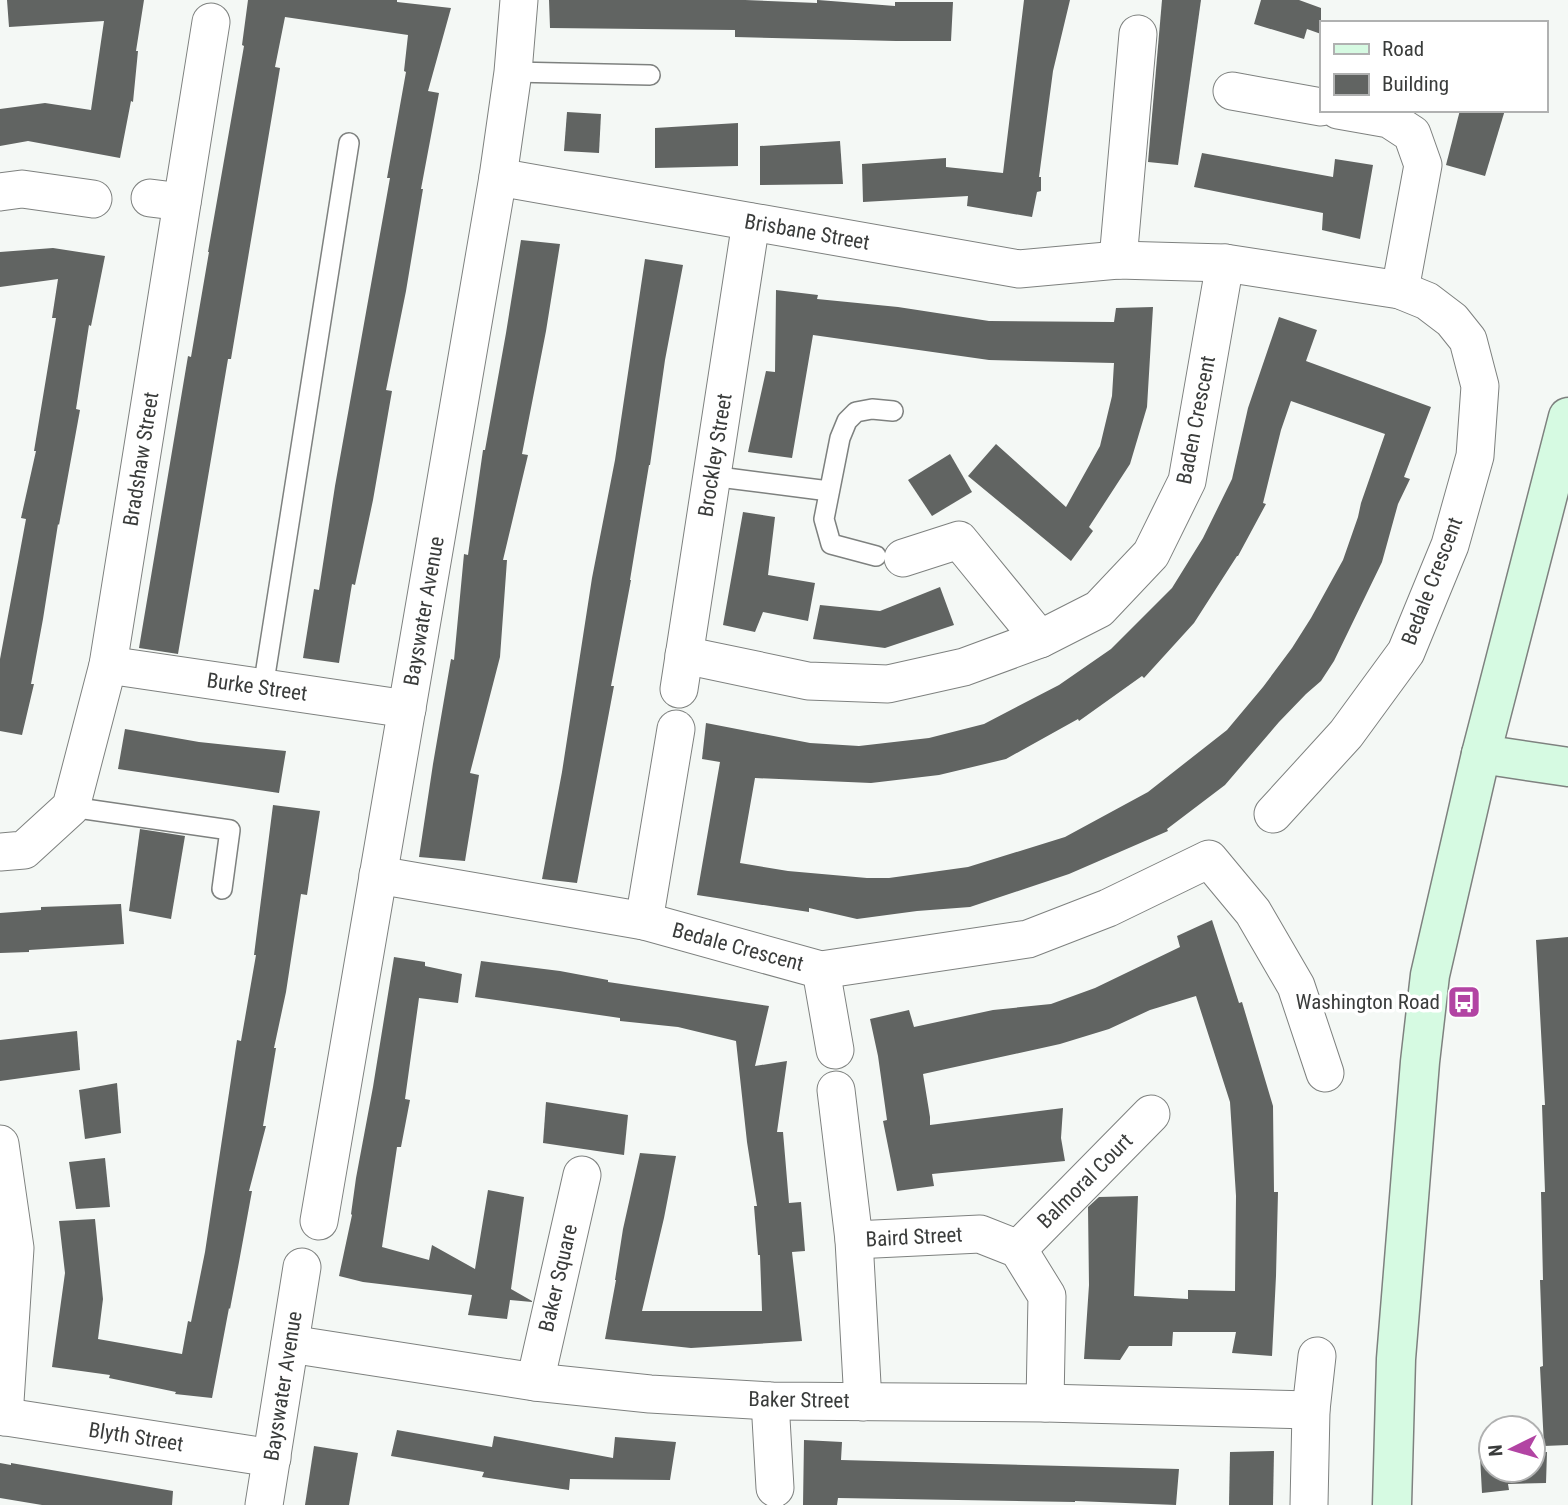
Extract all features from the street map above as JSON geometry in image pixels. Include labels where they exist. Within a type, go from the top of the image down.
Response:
[{"type":"street","name":"Bayswater Avenue","points":[[319,1221],[498,177],[513,72],[519,0]]},
{"type":"street","name":"Bradshaw Street","points":[[71,807],[108,665],[166,200],[211,22]]},
{"type":"street","points":[[1118,260],[1138,34]]},
{"type":"street","points":[[1232,91],[1320,107]]},
{"type":"street","points":[[1349,112],[1389,119],[1412,134],[1423,165],[1400,290]]},
{"type":"street","name":"Brisbane Street","points":[[498,177],[1018,268],[1118,260],[1224,263],[1400,290],[1427,301],[1452,320],[1468,340],[1480,386]]},
{"type":"street","points":[[0,192],[22,189],[93,199]]},
{"type":"street","name":"Brockley Street","points":[[682,672],[751,222]]},
{"type":"street","name":"Baden Crescent","points":[[682,672],[888,684],[964,667],[1040,639],[1099,609],[1151,554],[1187,481],[1224,263]]},
{"type":"street","name":"Bedale Crescent","points":[[1273,814],[1346,734],[1406,652],[1450,545],[1475,456],[1480,386]]},
{"type":"street","points":[[1392,1505],[1395,1359],[1430,975],[1481,754],[1568,417]]},
{"type":"street","points":[[890,557],[959,540],[1040,639]]},
{"type":"street","name":"Burke Street","points":[[108,665],[407,709]]},
{"type":"street","points":[[644,921],[676,729]]},
{"type":"street","points":[[1481,754],[1568,767]]},
{"type":"street","points":[[0,852],[24,850],[71,807]]},
{"type":"street","name":"Bedale Crescent","points":[[378,875],[644,921],[821,970],[1027,939],[1108,908],[1209,859],[1253,912],[1296,986],[1325,1073]]},
{"type":"street","points":[[821,970],[835,1051]]},
{"type":"street","name":"Baird Street","points":[[836,1090],[854,1240],[863,1402]]},
{"type":"street","name":"Balmoral Court","points":[[1018,1248],[1152,1114]]},
{"type":"street","points":[[0,1144],[15,1248],[2,1416]]},
{"type":"street","name":"Baker Square","points":[[534,1382],[582,1175]]},
{"type":"street","name":"Baird Street","points":[[854,1240],[980,1234],[1018,1248]]},
{"type":"street","points":[[1018,1248],[1047,1296],[1045,1403]]},
{"type":"street","name":"Bayswater Avenue","points":[[264,1505],[302,1267]]},
{"type":"street","name":"Baker Street","points":[[290,1344],[534,1382],[650,1394],[770,1401],[1045,1403],[1311,1410]]},
{"type":"street","points":[[1309,1505],[1311,1410],[1317,1356]]},
{"type":"street","points":[[770,1401],[775,1488]]},
{"type":"street","name":"Blyth Street","points":[[2,1416],[272,1458]]},
{"type":"lane","points":[[513,72],[650,75]]},
{"type":"lane","points":[[263,688],[349,143]]},
{"type":"lane","points":[[890,557],[831,544],[824,519],[846,421],[856,412],[872,409],[893,411]]},
{"type":"lane","points":[[711,476],[829,491]]},
{"type":"lane","points":[[71,807],[230,830],[222,889]]},
{"type":"building","points":[[7,0],[144,0],[136,51],[133,102],[131,101],[120,158],[28,141],[0,146],[0,109],[45,103],[91,110],[104,21],[9,27]]},
{"type":"building","points":[[248,0],[397,0],[451,8],[428,91],[439,93],[406,291],[386,390],[392,391],[373,500],[355,585],[352,584],[339,663],[303,658],[314,589],[319,590],[390,178],[387,178],[406,72],[408,35],[285,17],[275,67],[280,68],[178,654],[139,648],[244,46]]},
{"type":"building","points":[[549,0],[745,0],[817,3],[818,0],[895,6],[895,2],[953,2],[951,41],[735,37],[735,30],[550,28]]},
{"type":"building","points":[[1024,0],[1070,0],[1053,71],[1039,177],[1041,191],[1037,192],[1032,217],[967,206],[968,196],[863,202],[862,164],[946,158],[946,167],[1003,173]]},
{"type":"building","points":[[1162,0],[1201,0],[1178,165],[1148,162]]},
{"type":"building","points":[[1261,0],[1299,0],[1321,8],[1320,34],[1307,29],[1304,39],[1254,24]]},
{"type":"building","points":[[567,112],[601,114],[599,153],[564,151]]},
{"type":"building","points":[[1459,112],[1504,112],[1485,176],[1446,165]]},
{"type":"building","points":[[738,123],[738,166],[655,168],[655,128]]},
{"type":"building","points":[[840,141],[843,184],[760,185],[760,146]]},
{"type":"building","points":[[1202,153],[1333,177],[1335,159],[1373,165],[1360,239],[1322,230],[1323,213],[1194,187]]},
{"type":"building","points":[[521,240],[560,244],[522,454],[528,455],[503,560],[507,560],[500,657],[470,773],[479,775],[465,861],[419,857],[451,659],[454,660],[464,554],[468,555],[483,450]]},
{"type":"building","points":[[53,248],[105,256],[91,326],[89,325],[76,409],[80,410],[31,684],[34,684],[22,735],[0,731],[0,659],[26,519],[21,518],[36,451],[56,318],[52,318],[58,279],[0,287],[0,252]]},
{"type":"building","points":[[645,259],[683,265],[611,686],[614,686],[577,883],[542,879],[562,772],[592,578],[615,460]]},
{"type":"building","points":[[776,290],[818,295],[817,299],[898,307],[989,321],[1114,322],[1116,308],[1153,307],[1147,407],[1130,464],[1089,527],[1093,531],[1071,561],[968,476],[996,444],[1066,507],[1100,446],[1112,396],[1114,363],[989,360],[813,335],[792,458],[748,452],[766,371],[775,372]]},
{"type":"building","points":[[1279,317],[1317,330],[1306,361],[1431,407],[1404,477],[1410,479],[1398,504],[1382,562],[1334,661],[1321,681],[1279,722],[1225,785],[1167,829],[1168,831],[1069,874],[970,907],[857,919],[809,908],[809,912],[697,895],[720,762],[702,759],[706,723],[810,743],[859,746],[929,738],[984,724],[1059,685],[1111,649],[1172,588],[1203,538],[1232,479],[1248,408]],"holes":[[[1291,401],[1385,434],[1343,560],[1292,648],[1227,730],[1148,792],[1065,837],[968,867],[889,878],[867,878],[788,871],[740,863],[755,778],[871,783],[939,775],[1006,759],[1078,719],[1079,721],[1142,676],[1144,678],[1194,623],[1238,556],[1266,504],[1263,503]]]},
{"type":"building","points":[[950,454],[972,492],[932,516],[908,480]]},
{"type":"building","points":[[743,512],[775,517],[768,575],[815,583],[808,621],[763,612],[755,632],[723,625]]},
{"type":"building","points":[[940,587],[954,625],[885,648],[813,639],[820,605],[880,611]]},
{"type":"building","points":[[125,729],[199,742],[286,751],[279,793],[118,769]]},
{"type":"building","points":[[273,805],[320,811],[307,895],[301,894],[286,992],[274,1048],[263,1126],[266,1126],[249,1191],[252,1191],[212,1398],[175,1394],[176,1392],[109,1378],[110,1375],[52,1367],[65,1273],[59,1221],[95,1219],[103,1299],[98,1339],[182,1354],[205,1252],[237,1040],[241,1041],[256,955]]},
{"type":"building","points":[[140,829],[185,836],[171,919],[129,911]]},
{"type":"building","points":[[121,904],[124,944],[0,953],[0,913],[41,910],[41,907]]},
{"type":"building","points":[[1212,920],[1239,1003],[1242,1002],[1273,1106],[1274,1192],[1278,1192],[1272,1356],[1232,1353],[1236,1332],[1173,1332],[1172,1346],[1129,1346],[1120,1360],[1084,1359],[1089,1285],[1088,1207],[1099,1197],[1138,1196],[1134,1296],[1188,1299],[1188,1290],[1235,1291],[1236,1196],[1230,1102],[1196,996],[1150,1010],[1109,1029],[1060,1044],[923,1074],[930,1125],[1063,1108],[1061,1138],[1065,1161],[932,1174],[934,1186],[897,1191],[883,1121],[887,1120],[870,1019],[909,1010],[914,1027],[993,1010],[1051,1004],[1095,988],[1180,947],[1177,936]]},
{"type":"building","points":[[1568,937],[1568,1445],[1547,1446],[1547,1414],[1542,1414],[1540,1280],[1543,1280],[1541,1192],[1545,1192],[1542,1105],[1545,1105],[1536,940]]},
{"type":"building","points":[[394,957],[425,962],[425,966],[462,974],[458,1003],[419,998],[405,1099],[410,1100],[401,1147],[397,1147],[382,1247],[429,1260],[432,1245],[475,1269],[488,1190],[524,1197],[511,1289],[532,1302],[510,1300],[507,1319],[468,1315],[472,1295],[363,1282],[339,1276],[352,1215]]},
{"type":"building","points":[[481,961],[560,971],[608,982],[769,1006],[755,1066],[787,1061],[777,1132],[783,1132],[789,1203],[801,1202],[805,1251],[792,1252],[802,1341],[691,1348],[605,1339],[623,1229],[640,1153],[676,1156],[642,1311],[762,1311],[760,1255],[754,1206],[757,1206],[736,1041],[678,1027],[620,1021],[620,1018],[475,997]]},
{"type":"building","points":[[77,1031],[80,1070],[0,1081],[0,1040]]},
{"type":"building","points":[[117,1083],[121,1133],[85,1139],[79,1090]]},
{"type":"building","points":[[546,1102],[628,1115],[624,1155],[543,1143]]},
{"type":"building","points":[[105,1158],[110,1207],[76,1209],[69,1162]]},
{"type":"building","points":[[397,1430],[492,1447],[494,1436],[613,1458],[615,1437],[676,1442],[670,1480],[570,1479],[569,1490],[482,1477],[484,1472],[391,1456]]},
{"type":"building","points":[[804,1440],[842,1442],[841,1460],[1179,1469],[1176,1505],[838,1498],[837,1505],[803,1505]]},
{"type":"building","points":[[314,1446],[358,1453],[349,1505],[305,1505]]},
{"type":"building","points":[[1274,1451],[1273,1505],[1229,1505],[1230,1452]]},
{"type":"building","points":[[0,1463],[173,1491],[172,1505],[42,1505],[0,1498]]},
{"type":"building","points":[[1482,1484],[1508,1484],[1509,1490],[1482,1493]]},
{"type":"place","name":"Washington Road","points":[[1464,1002]]}]
